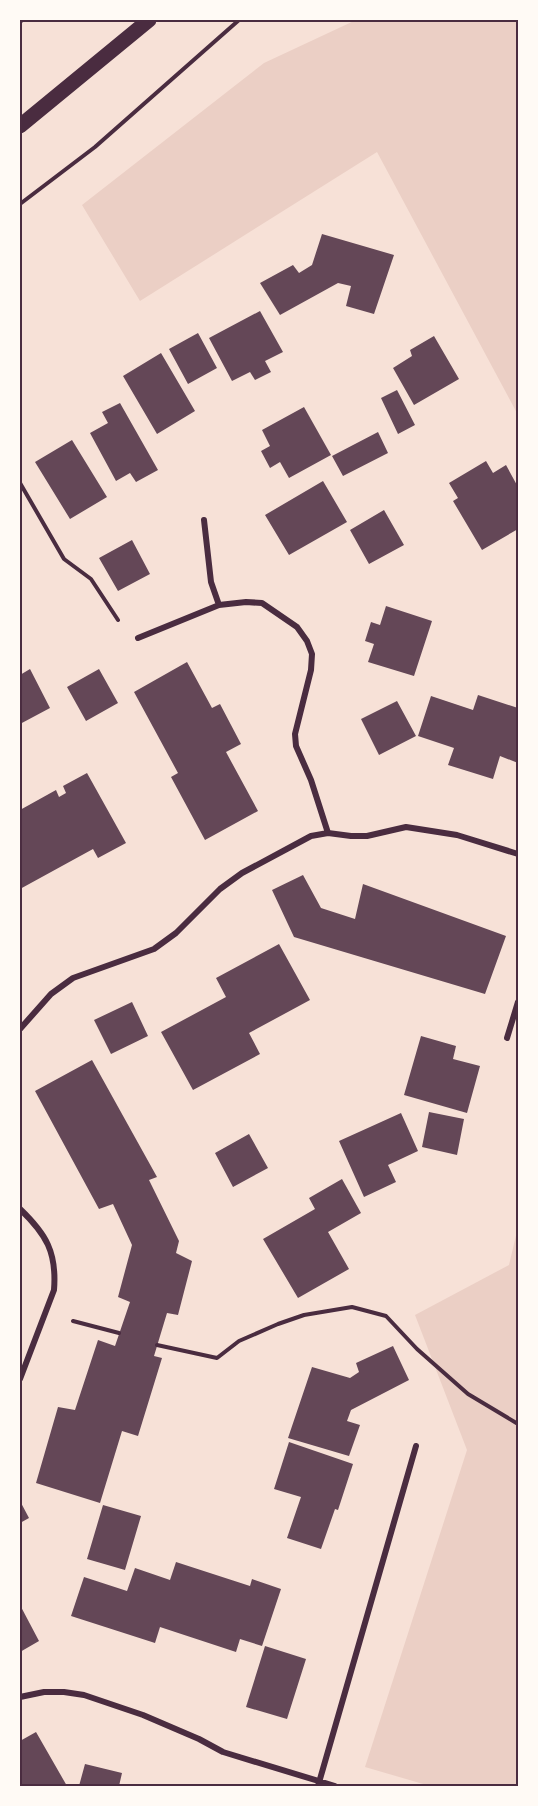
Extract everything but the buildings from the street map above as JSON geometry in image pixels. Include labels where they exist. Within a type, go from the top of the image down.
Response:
[{"type":"main road","points":[[20,126],[149,20]]},
{"type":"street","points":[[204,520],[211,582],[219,605]]},
{"type":"street","points":[[138,638],[219,605],[246,602],[262,603],[297,627],[307,641],[312,654],[311,670],[295,734],[296,746],[311,780],[328,833]]},
{"type":"street","points":[[20,1029],[51,994],[73,978],[154,949],[176,933],[220,889],[242,873],[311,836],[328,833],[367,836],[406,827],[457,835],[519,855]]},
{"type":"street","points":[[507,1038],[519,1002]]},
{"type":"street","points":[[20,1209],[43,1234],[54,1260],[54,1290],[20,1379]]},
{"type":"street","points":[[319,1784],[416,1446]]},
{"type":"street","points":[[20,1697],[44,1692],[84,1695],[164,1724],[223,1752],[319,1784],[335,1786]]},
{"type":"path","points":[[20,204],[95,147],[239,20]]},
{"type":"path","points":[[20,483],[64,559],[91,579],[122,626]]},
{"type":"path","points":[[157,1345],[217,1358],[239,1341],[278,1323],[304,1315],[352,1306],[386,1316],[417,1349],[468,1394],[519,1424]]},
{"type":"path","points":[[45,1313],[119,1334]]},
{"type":"shaded area","points":[[356,20],[518,20],[518,415],[377,152],[140,301],[82,205],[264,63]]},
{"type":"shaded area","points":[[518,1227],[518,1786],[430,1786],[365,1767],[467,1450],[415,1315],[509,1265]]}]
